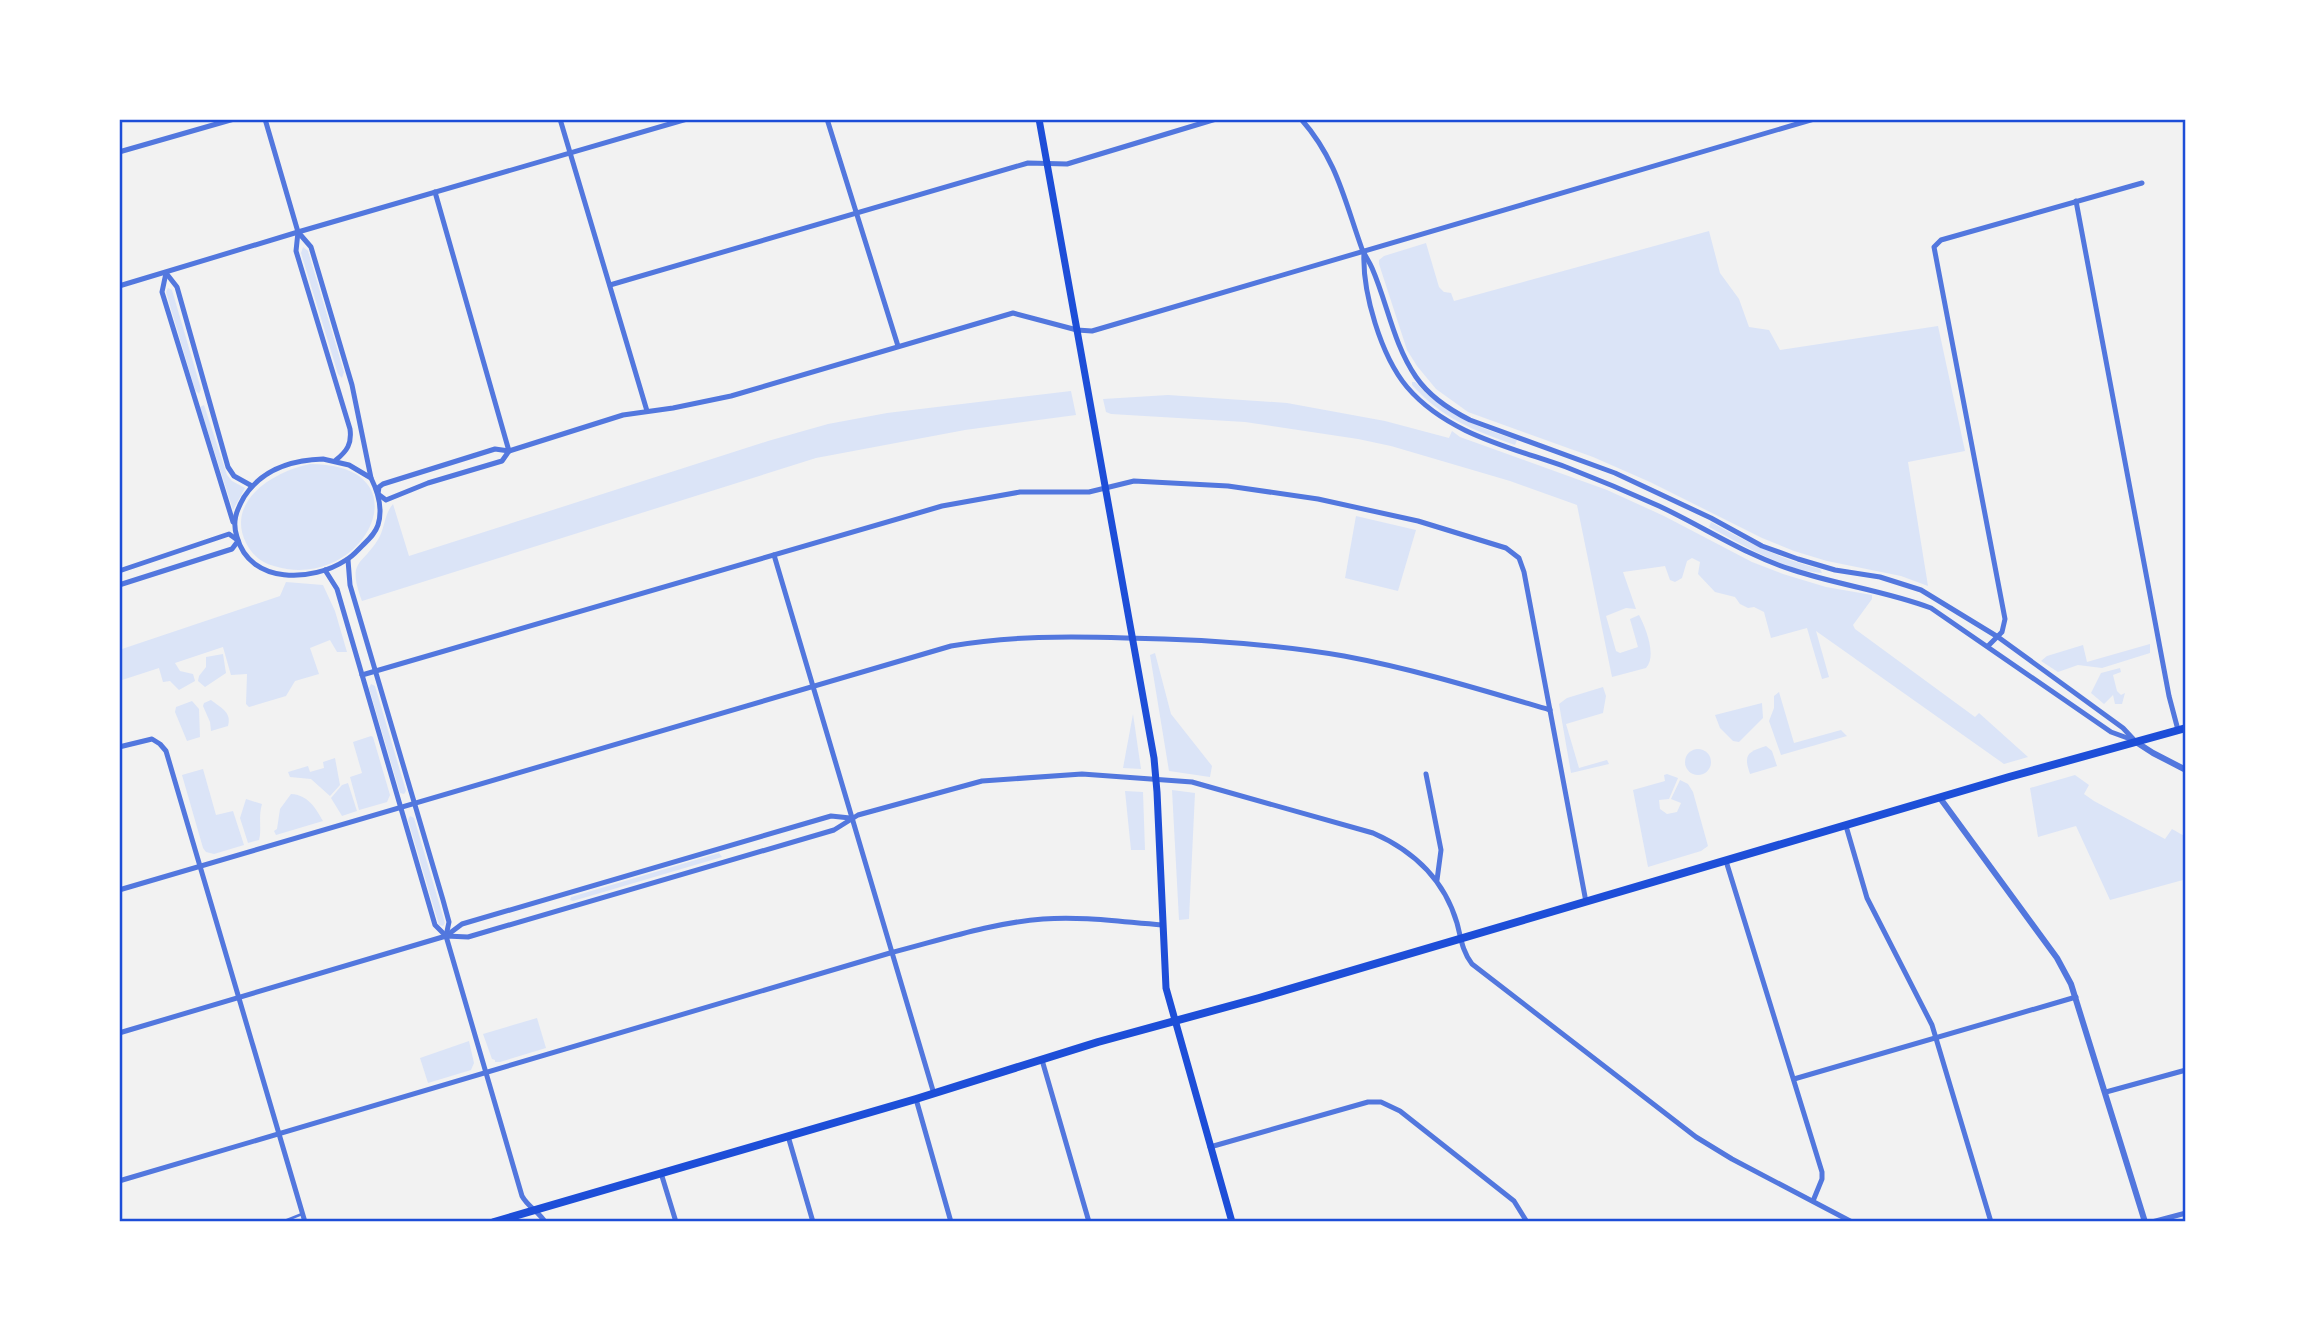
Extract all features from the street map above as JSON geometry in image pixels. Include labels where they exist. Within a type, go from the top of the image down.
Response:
[{"type":"main road","points":[[1039,119],[1154,758],[1166,988],[1232,1222]]},
{"type":"main road","points":[[494,1222],[2009,777],[2182,729]]},
{"type":"street","points":[[119,152],[234,119]]},
{"type":"street","points":[[265,119],[298,232],[296,251],[351,436],[346,452],[336,460]]},
{"type":"street","points":[[560,119],[647,411]]},
{"type":"street","points":[[119,286],[687,119]]},
{"type":"street","points":[[827,119],[898,346]]},
{"type":"street","points":[[610,285],[1028,163],[1067,163],[1216,119]]},
{"type":"street","points":[[1301,119],[1316,136],[1336,170],[1388,319],[1402,351],[1417,379],[1437,400],[1470,421],[1615,473],[1774,551],[1921,590],[1998,636],[2123,728],[2136,741],[2186,770]]},
{"type":"street","points":[[1781,119],[1783,128]]},
{"type":"street","points":[[166,273],[162,292],[238,541],[249,559],[267,572],[287,576],[325,570],[348,560],[375,533],[380,511],[379,487],[383,484],[495,449],[509,451],[623,415],[704,403],[1013,313],[1077,330],[1092,331],[1814,119]]},
{"type":"street","points":[[1988,646],[2003,629],[2005,619],[1934,247],[1936,243],[2142,183]]},
{"type":"street","points":[[435,192],[509,451]]},
{"type":"street","points":[[2076,201],[2168,696],[2182,729]]},
{"type":"street","points":[[298,232],[311,247],[352,385],[366,443],[371,478],[378,494],[386,500],[428,483],[502,461],[509,451]]},
{"type":"street","points":[[1364,252],[1363,271],[1374,318],[1389,358],[1407,387],[1443,418],[1467,432],[1660,507],[1757,557],[1793,570],[1901,596],[1931,608],[2111,732],[2136,741]]},
{"type":"street","points":[[166,273],[177,287],[228,467],[234,476],[252,486]]},
{"type":"street","points":[[338,389],[352,385]]},
{"type":"street","points":[[194,401],[208,397]]},
{"type":"street","points":[[233,522],[252,486],[262,477],[288,463],[314,459],[336,460],[371,478]]},
{"type":"street","points":[[425,471],[428,483]]},
{"type":"street","points":[[1609,485],[1615,473]]},
{"type":"street","points":[[362,674],[971,500],[1020,492],[1089,492],[1123,482],[1147,481],[1277,492],[1340,503],[1418,521],[1515,553],[1523,566],[1586,902]]},
{"type":"street","points":[[119,570],[229,534],[238,541]]},
{"type":"street","points":[[119,585],[232,550],[238,541]]},
{"type":"street","points":[[196,545],[201,560]]},
{"type":"street","points":[[774,555],[934,1094]]},
{"type":"street","points":[[348,560],[350,585],[449,922],[446,936],[485,1072],[522,1196],[526,1204],[545,1222]]},
{"type":"street","points":[[325,570],[337,589],[435,925],[446,936]]},
{"type":"street","points":[[119,890],[951,646],[983,641],[1040,636],[1221,641],[1344,656],[1435,677],[1550,710]]},
{"type":"street","points":[[119,747],[152,739],[166,751],[305,1222]]},
{"type":"street","points":[[119,1033],[446,936],[468,937],[568,908],[834,830],[851,818],[982,781],[1056,774],[1192,782],[1373,833],[1415,857],[1437,880],[1447,898],[1464,953],[1472,964],[1661,1113],[1732,1159],[1812,1201],[1840,1219],[1852,1222]]},
{"type":"street","points":[[1426,774],[1441,850],[1437,880]]},
{"type":"street","points":[[1940,798],[2057,958],[2077,997],[2145,1222]]},
{"type":"street","points":[[446,936],[462,924],[831,816],[851,818]]},
{"type":"street","points":[[1846,825],[1867,898],[1932,1025],[1991,1222]]},
{"type":"street","points":[[726,847],[729,860]]},
{"type":"street","points":[[1726,861],[1822,1171],[1822,1179],[1812,1201]]},
{"type":"street","points":[[564,895],[568,908]]},
{"type":"street","points":[[119,1181],[993,925],[1046,919],[1108,920],[1162,925]]},
{"type":"street","points":[[1794,1079],[2077,997]]},
{"type":"street","points":[[1042,1060],[1089,1222]]},
{"type":"street","points":[[2106,1092],[2186,1070]]},
{"type":"street","points":[[916,1100],[951,1222]]},
{"type":"street","points":[[1210,1147],[1368,1102],[1381,1102],[1400,1111],[1514,1201],[1527,1222]]},
{"type":"street","points":[[788,1136],[813,1222]]},
{"type":"street","points":[[661,1173],[676,1222]]},
{"type":"street","points":[[2152,1222],[2186,1213]]},
{"type":"lane","points":[[282,1222],[303,1213]]},
{"type":"shaded area","points":[[1709,231],[1720,273],[1739,299],[1749,327],[1769,330],[1780,350],[1938,326],[1965,451],[1908,462],[1928,586],[1901,576],[1827,561],[1794,551],[1593,457],[1468,412],[1436,389],[1407,350],[1379,264],[1379,260],[1384,256],[1426,243],[1439,287],[1444,292],[1451,293],[1454,301]]},
{"type":"shaded area","points":[[303,247],[308,251],[344,372],[342,378],[338,374],[301,253]]},
{"type":"shaded area","points":[[168,288],[172,290],[201,389],[199,394],[195,390],[166,292]]},
{"type":"shaded area","points":[[1412,382],[1449,411],[1488,430],[1517,440],[1515,445],[1447,415],[1424,397]]},
{"type":"shaded area","points":[[1071,391],[1076,415],[965,430],[816,458],[362,601],[357,587],[356,570],[380,536],[393,504],[409,556],[828,424],[887,413]]},
{"type":"shaded area","points":[[1168,395],[1287,403],[1385,421],[1449,438],[1452,431],[1460,437],[1607,490],[1752,562],[1826,587],[1872,595],[1872,599],[1853,625],[1855,629],[1975,717],[1979,713],[2028,757],[2004,764],[1816,631],[1829,677],[1822,679],[1807,628],[1771,638],[1764,612],[1740,604],[1735,597],[1715,592],[1698,574],[1700,562],[1692,558],[1687,561],[1682,578],[1675,582],[1670,580],[1665,566],[1623,572],[1636,609],[1626,608],[1606,616],[1616,651],[1620,653],[1638,647],[1630,619],[1639,615],[1647,634],[1651,656],[1646,668],[1612,677],[1577,505],[1510,481],[1391,446],[1245,422],[1111,414],[1106,412],[1103,399]]},
{"type":"shaded area","points":[[204,405],[227,475],[245,488],[233,510],[200,407]]},
{"type":"shaded area","points":[[310,464],[346,470],[367,484],[375,504],[370,526],[356,546],[334,562],[306,570],[274,566],[261,561],[246,543],[241,528],[242,514],[248,501],[257,490],[282,473]]},
{"type":"shaded area","points":[[1356,516],[1416,530],[1398,591],[1345,578]]},
{"type":"shaded area","points":[[1711,522],[1764,549],[1820,569],[1822,573],[1793,567],[1764,556],[1709,527]]},
{"type":"shaded area","points":[[286,582],[323,585],[335,611],[347,652],[337,652],[330,640],[310,648],[319,674],[295,681],[286,696],[249,707],[246,704],[247,674],[231,675],[223,647],[175,663],[180,671],[193,674],[195,681],[179,690],[170,681],[163,682],[159,668],[119,681],[119,650],[280,596]]},
{"type":"shaded area","points":[[2150,644],[2150,653],[2102,668],[2078,665],[2058,672],[2041,661],[2047,656],[2083,645],[2087,662]]},
{"type":"shaded area","points":[[1155,653],[1171,714],[1212,766],[1210,777],[1169,771],[1150,655]]},
{"type":"shaded area","points":[[223,654],[226,673],[205,687],[198,681],[206,667],[206,657]]},
{"type":"shaded area","points":[[2120,668],[2121,672],[2113,675],[2117,691],[2121,695],[2125,693],[2122,704],[2115,704],[2113,695],[2104,704],[2091,693],[2101,673]]},
{"type":"shaded area","points":[[371,684],[375,686],[406,791],[404,794],[400,793],[369,688]]},
{"type":"shaded area","points":[[1603,687],[1606,696],[1603,713],[1566,724],[1579,768],[1607,760],[1609,764],[1571,773],[1559,704],[1567,698]]},
{"type":"shaded area","points":[[1779,692],[1794,743],[1841,730],[1847,736],[1781,755],[1769,721],[1774,708],[1774,696]]},
{"type":"shaded area","points":[[211,700],[227,714],[228,726],[211,731],[203,706]]},
{"type":"shaded area","points":[[192,701],[199,709],[200,737],[187,741],[175,712],[176,707]]},
{"type":"shaded area","points":[[1762,703],[1763,718],[1739,742],[1733,741],[1720,728],[1715,715]]},
{"type":"shaded area","points":[[1133,714],[1141,769],[1123,768]]},
{"type":"shaded area","points":[[371,736],[390,795],[387,802],[359,810],[350,777],[362,773],[353,742]]},
{"type":"shaded area","points":[[1766,746],[1772,751],[1777,766],[1750,774],[1747,758],[1755,750]]},
{"type":"shaded area","points":[[1698,749],[1707,753],[1711,762],[1707,771],[1698,775],[1689,771],[1685,762],[1689,753]]},
{"type":"shaded area","points":[[335,758],[340,785],[330,796],[311,779],[290,777],[288,772],[308,766],[310,772],[324,768],[323,762]]},
{"type":"shaded area","points":[[203,769],[216,815],[233,811],[244,845],[214,854],[203,848],[182,775]]},
{"type":"shaded area","points":[[1664,775],[1678,778],[1669,799],[1659,800],[1660,809],[1667,814],[1677,812],[1681,803],[1671,799],[1680,780],[1688,784],[1693,792],[1708,846],[1701,851],[1648,867],[1633,790],[1665,781]]},
{"type":"shaded area","points":[[2075,775],[2089,785],[2084,794],[2094,801],[2165,839],[2172,829],[2186,837],[2186,881],[2110,900],[2076,826],[2038,837],[2030,788]]},
{"type":"shaded area","points":[[348,783],[357,811],[342,816],[331,798],[342,785]]},
{"type":"shaded area","points":[[1172,790],[1195,793],[1189,919],[1179,920]]},
{"type":"shaded area","points":[[1125,791],[1143,792],[1145,850],[1131,850]]},
{"type":"shaded area","points":[[291,794],[306,799],[323,821],[276,835],[274,831],[277,829],[280,809]]},
{"type":"shaded area","points":[[246,799],[262,804],[259,840],[248,843],[240,818]]},
{"type":"shaded area","points":[[410,816],[414,818],[445,923],[443,926],[439,925],[408,820]]},
{"type":"shaded area","points":[[719,853],[722,857],[570,900],[571,897]]},
{"type":"shaded area","points":[[537,1018],[546,1048],[500,1062],[492,1059],[483,1034]]},
{"type":"shaded area","points":[[469,1041],[474,1063],[471,1070],[428,1083],[420,1058]]}]
